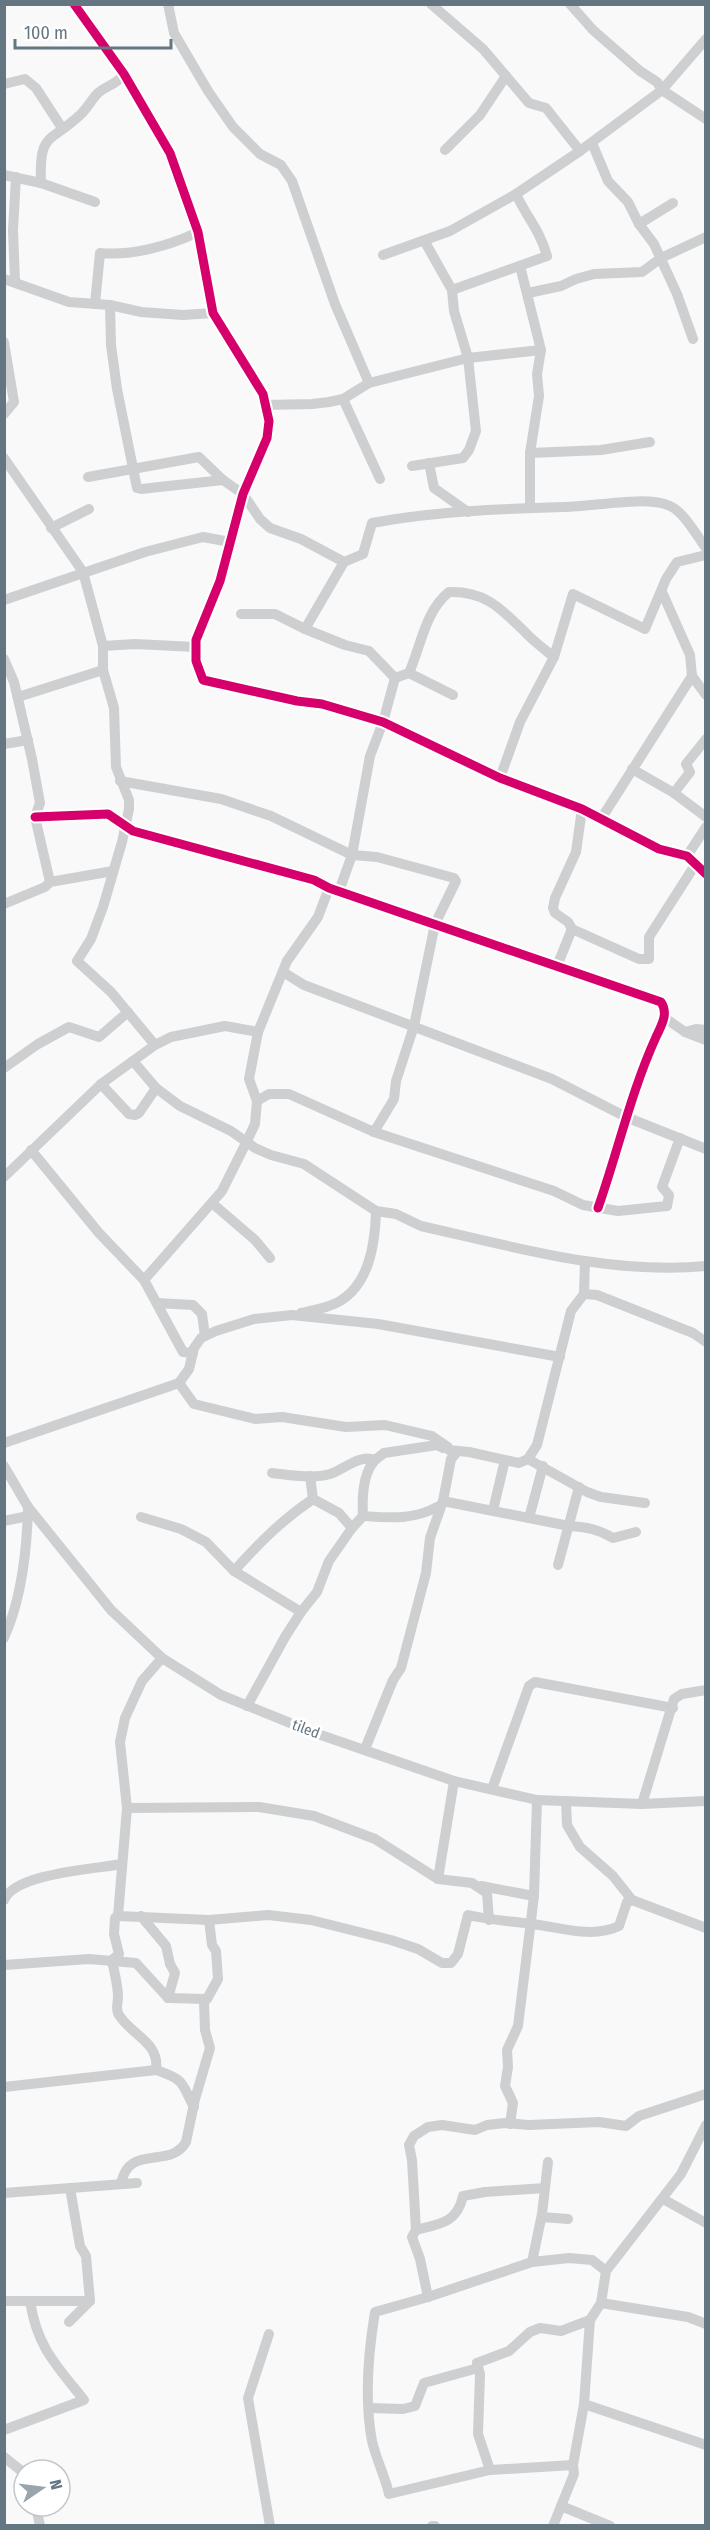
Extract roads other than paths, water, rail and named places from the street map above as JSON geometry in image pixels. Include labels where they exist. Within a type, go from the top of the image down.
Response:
[{"type":"street","points":[[74,4],[124,74],[170,153],[198,232],[213,313],[255,377],[266,405],[269,421],[267,438],[243,494],[231,545],[195,647],[198,672],[203,680],[267,695],[322,704],[383,722],[500,778],[582,810],[659,849],[687,856],[705,874]]},
{"type":"street","points":[[168,4],[174,33],[214,100],[233,127],[260,154],[281,165],[292,181],[335,304],[369,382]]},
{"type":"street","points":[[431,4],[483,49],[529,103],[546,108],[580,151]]},
{"type":"street","points":[[570,4],[593,30],[640,71],[657,82],[662,90],[705,119]]},
{"type":"street","points":[[383,255],[425,242],[450,231],[516,194],[592,143],[662,90],[705,39]]},
{"type":"street","points":[[41,183],[40,155],[50,136],[82,114],[87,104],[100,91],[116,84],[124,74]]},
{"type":"street","points":[[445,150],[480,115],[506,76]]},
{"type":"street","points":[[4,84],[25,79],[36,88],[62,128]]},
{"type":"street","points":[[592,143],[608,182],[628,202],[639,224],[662,258],[693,339]]},
{"type":"street","points":[[95,202],[41,183],[10,176],[13,230],[10,280],[69,302],[110,304],[141,312],[183,315],[213,313]]},
{"type":"street","points":[[452,290],[547,256],[537,227],[525,212],[516,194]]},
{"type":"street","points":[[639,224],[673,203]]},
{"type":"street","points":[[95,304],[100,253],[116,255],[158,247],[198,232]]},
{"type":"street","points":[[528,293],[561,286],[594,274],[642,272],[662,258],[705,237]]},
{"type":"street","points":[[412,466],[463,458],[469,450],[476,431],[468,358],[454,311],[452,290],[425,242]]},
{"type":"street","points":[[520,266],[541,350],[537,374],[539,396],[530,453],[530,506]]},
{"type":"street","points":[[110,304],[111,345],[134,482],[137,488],[224,480]]},
{"type":"street","points":[[4,342],[14,402],[4,414]]},
{"type":"street","points":[[266,405],[312,404],[343,399],[369,382],[468,358],[541,350]]},
{"type":"street","points":[[343,399],[380,478]]},
{"type":"street","points":[[530,453],[601,450],[650,442]]},
{"type":"street","points":[[88,477],[132,467],[200,457],[243,494],[260,519],[270,528],[301,539],[344,562]]},
{"type":"street","points":[[4,458],[83,572],[104,646],[103,670],[114,708],[116,767],[129,800],[128,828],[91,939],[77,961],[111,992],[155,1045]]},
{"type":"street","points":[[429,463],[434,488],[468,512]]},
{"type":"street","points":[[305,629],[344,562],[363,554],[372,523],[406,517],[530,506],[565,507],[631,502],[668,505],[677,510],[705,548]]},
{"type":"street","points":[[51,528],[89,509]]},
{"type":"street","points":[[4,600],[83,572],[203,537],[225,541],[231,545]]},
{"type":"street","points":[[500,778],[520,722],[554,657],[573,594],[645,629],[666,579],[677,562],[705,555]]},
{"type":"street","points":[[409,673],[431,614],[442,597],[449,592],[491,601],[505,611],[526,634],[554,657]]},
{"type":"street","points":[[662,592],[690,655],[692,676],[705,695]]},
{"type":"street","points":[[241,614],[275,614],[345,645],[369,651],[395,678]]},
{"type":"street","points":[[104,646],[135,644],[195,647]]},
{"type":"street","points":[[4,659],[18,697],[40,803],[52,817]]},
{"type":"street","points":[[18,697],[103,670]]},
{"type":"street","points":[[395,678],[409,673],[453,695]]},
{"type":"street","points":[[601,819],[692,676]]},
{"type":"street","points":[[144,1280],[222,1191],[255,1124],[262,1098],[249,1079],[258,1032],[287,961],[318,917],[352,855],[370,756],[383,722],[395,678]]},
{"type":"street","points":[[674,793],[690,772],[686,764],[705,739]]},
{"type":"street","points":[[4,744],[28,740]]},
{"type":"street","points":[[632,769],[674,793],[705,817]]},
{"type":"street","points":[[120,781],[221,799],[271,816],[352,855],[377,857],[454,878],[456,881],[435,924],[414,1026],[396,1081],[394,1099],[374,1132]]},
{"type":"street","points":[[40,803],[35,817],[50,882]]},
{"type":"street","points":[[582,810],[576,852],[555,898],[553,908],[555,913],[568,922],[572,929],[639,959],[649,958],[649,937],[696,865]]},
{"type":"street","points":[[35,817],[108,814],[128,828],[314,880],[334,890],[661,1002],[665,1018],[649,1053],[626,1117],[598,1208]]},
{"type":"street","points":[[687,856],[705,827]]},
{"type":"street","points":[[4,904],[45,887],[50,882],[113,871]]},
{"type":"street","points":[[557,966],[572,929]]},
{"type":"street","points":[[283,972],[304,986],[552,1079],[626,1117],[705,1149]]},
{"type":"street","points":[[4,1068],[38,1044],[69,1027],[99,1037],[128,1012]]},
{"type":"street","points":[[665,1018],[685,1032],[705,1040]]},
{"type":"street","points":[[4,1177],[101,1084],[155,1045],[171,1037],[225,1026],[258,1032]]},
{"type":"street","points":[[685,1032],[696,1029],[705,1030]]},
{"type":"street","points":[[144,1032],[137,1058],[156,1088],[180,1106],[247,1141],[255,1148],[304,1164],[357,1200],[376,1210],[396,1214],[421,1226],[585,1261],[681,1269],[705,1266]]},
{"type":"street","points":[[101,1084],[129,1114],[135,1115],[139,1113],[156,1088]]},
{"type":"street","points":[[262,1098],[289,1095],[374,1132],[483,1166],[554,1191],[583,1205],[618,1211],[667,1206],[669,1195],[662,1187],[680,1138]]},
{"type":"street","points":[[31,1150],[99,1233],[144,1280],[183,1352],[193,1353]]},
{"type":"street","points":[[212,1203],[255,1239],[270,1258]]},
{"type":"street","points":[[4,1443],[179,1383],[189,1369],[193,1353],[201,1338],[254,1319],[292,1315],[331,1306],[345,1297],[362,1280],[371,1254],[376,1210]]},
{"type":"street","points":[[528,1460],[537,1445],[571,1311],[584,1294],[585,1261]]},
{"type":"street","points":[[584,1294],[597,1295],[693,1333],[705,1342]]},
{"type":"street","points":[[157,1303],[193,1305],[202,1314],[206,1336]]},
{"type":"street","points":[[292,1315],[378,1324],[560,1357]]},
{"type":"street","points":[[179,1383],[194,1404],[255,1419],[282,1417],[346,1427],[385,1425],[432,1436],[453,1451]]},
{"type":"street","points":[[247,1706],[301,1612],[317,1592],[329,1561],[363,1516],[362,1501],[368,1468],[384,1453],[437,1445],[453,1451],[519,1463],[528,1460],[601,1497],[645,1503]]},
{"type":"street","points":[[365,1749],[393,1680],[401,1668],[426,1573],[430,1538],[441,1504],[453,1451]]},
{"type":"street","points":[[272,1473],[310,1476],[328,1474],[360,1459],[375,1460]]},
{"type":"street","points":[[492,1510],[505,1460]]},
{"type":"street","name":"tiled","points":[[4,1466],[28,1512],[111,1610],[162,1658],[221,1695],[315,1733],[454,1781],[537,1800],[642,1804],[705,1801]]},
{"type":"street","points":[[529,1518],[543,1466]]},
{"type":"street","points":[[310,1476],[313,1499]]},
{"type":"street","points":[[558,1565],[579,1487]]},
{"type":"street","points":[[313,1499],[339,1513],[352,1528]]},
{"type":"street","points":[[234,1571],[265,1537],[291,1514],[313,1499]]},
{"type":"street","points":[[363,1516],[423,1515],[441,1504],[492,1510],[600,1530],[613,1538],[636,1532]]},
{"type":"street","points":[[4,1521],[28,1512],[20,1589],[13,1619],[4,1638]]},
{"type":"street","points":[[141,1518],[195,1535],[206,1542],[234,1571],[301,1612]]},
{"type":"street","points":[[112,1960],[119,1954],[114,1934],[115,1918],[118,1916],[127,1808],[120,1742],[124,1718],[142,1681],[162,1658]]},
{"type":"street","points":[[492,1789],[529,1686],[535,1682],[542,1681],[587,1693],[672,1708]]},
{"type":"street","points":[[642,1804],[674,1699],[682,1694],[705,1690]]},
{"type":"street","points":[[438,1878],[454,1781]]},
{"type":"street","points":[[510,2124],[513,2103],[505,2086],[508,2067],[507,2050],[518,2026],[534,1896],[537,1800]]},
{"type":"street","points":[[566,1801],[567,1825],[580,1847],[613,1876],[632,1900],[705,1928]]},
{"type":"street","points":[[127,1808],[259,1807],[314,1816],[375,1839],[438,1878],[534,1896]]},
{"type":"street","points":[[4,1900],[6,1895],[18,1886],[33,1879],[122,1864]]},
{"type":"street","points":[[472,1884],[487,1893],[489,1920]]},
{"type":"street","points":[[118,1916],[209,1920],[268,1915],[311,1920],[391,1940],[418,1949],[442,1963],[451,1963],[458,1954],[468,1915],[489,1920],[588,1932],[609,1931],[618,1926],[627,1902],[632,1900]]},
{"type":"street","points":[[141,1916],[166,1946],[170,1964],[175,1973],[168,1998]]},
{"type":"street","points":[[121,2184],[123,2174],[138,2160],[159,2157],[183,2149],[189,2135],[210,2048],[205,2030],[204,2001],[218,1979],[216,1951],[212,1945],[209,1920]]},
{"type":"street","points":[[112,1960],[118,1996],[117,2010],[120,2017],[135,2033],[145,2038],[150,2045],[157,2063],[156,2070]]},
{"type":"street","points":[[4,1965],[112,1960],[136,1963],[168,1998],[204,2001]]},
{"type":"street","points":[[4,2087],[156,2070],[173,2075],[180,2081],[189,2093],[194,2107]]},
{"type":"street","points":[[428,2298],[420,2259],[412,2237],[416,2230],[409,2145],[414,2136],[428,2127],[442,2125],[476,2130],[487,2125],[510,2124],[599,2122],[626,2126],[639,2116],[705,2094]]},
{"type":"street","points":[[553,2526],[574,2474],[573,2465],[584,2404],[590,2320],[601,2303],[606,2271],[681,2174],[705,2125]]},
{"type":"street","points":[[532,2262],[542,2217],[548,2162]]},
{"type":"street","points":[[4,2193],[137,2182]]},
{"type":"street","points":[[70,2188],[80,2246],[86,2256],[90,2301]]},
{"type":"street","points":[[416,2230],[448,2222],[461,2206],[463,2196],[485,2192],[545,2188]]},
{"type":"street","points":[[663,2199],[705,2223]]},
{"type":"street","points":[[542,2217],[568,2219]]},
{"type":"street","points":[[573,2465],[490,2470],[389,2494],[373,2442],[369,2408],[368,2355],[375,2312],[428,2298],[532,2262],[569,2258],[592,2260],[606,2271]]},
{"type":"street","points":[[4,2301],[90,2301]]},
{"type":"street","points":[[4,2430],[84,2400],[50,2359],[34,2325],[30,2301]]},
{"type":"street","points":[[69,2322],[90,2301]]},
{"type":"street","points":[[601,2303],[688,2317],[705,2324]]},
{"type":"street","points":[[477,2363],[509,2351],[530,2332],[540,2328],[561,2331],[590,2320]]},
{"type":"street","points":[[269,2334],[248,2398],[270,2526]]},
{"type":"street","points":[[369,2408],[403,2409],[414,2406],[424,2382],[478,2368],[477,2363]]},
{"type":"street","points":[[477,2363],[480,2374],[478,2434],[490,2470]]},
{"type":"street","points":[[584,2404],[705,2445]]},
{"type":"street","points":[[561,2505],[610,2526]]}]
